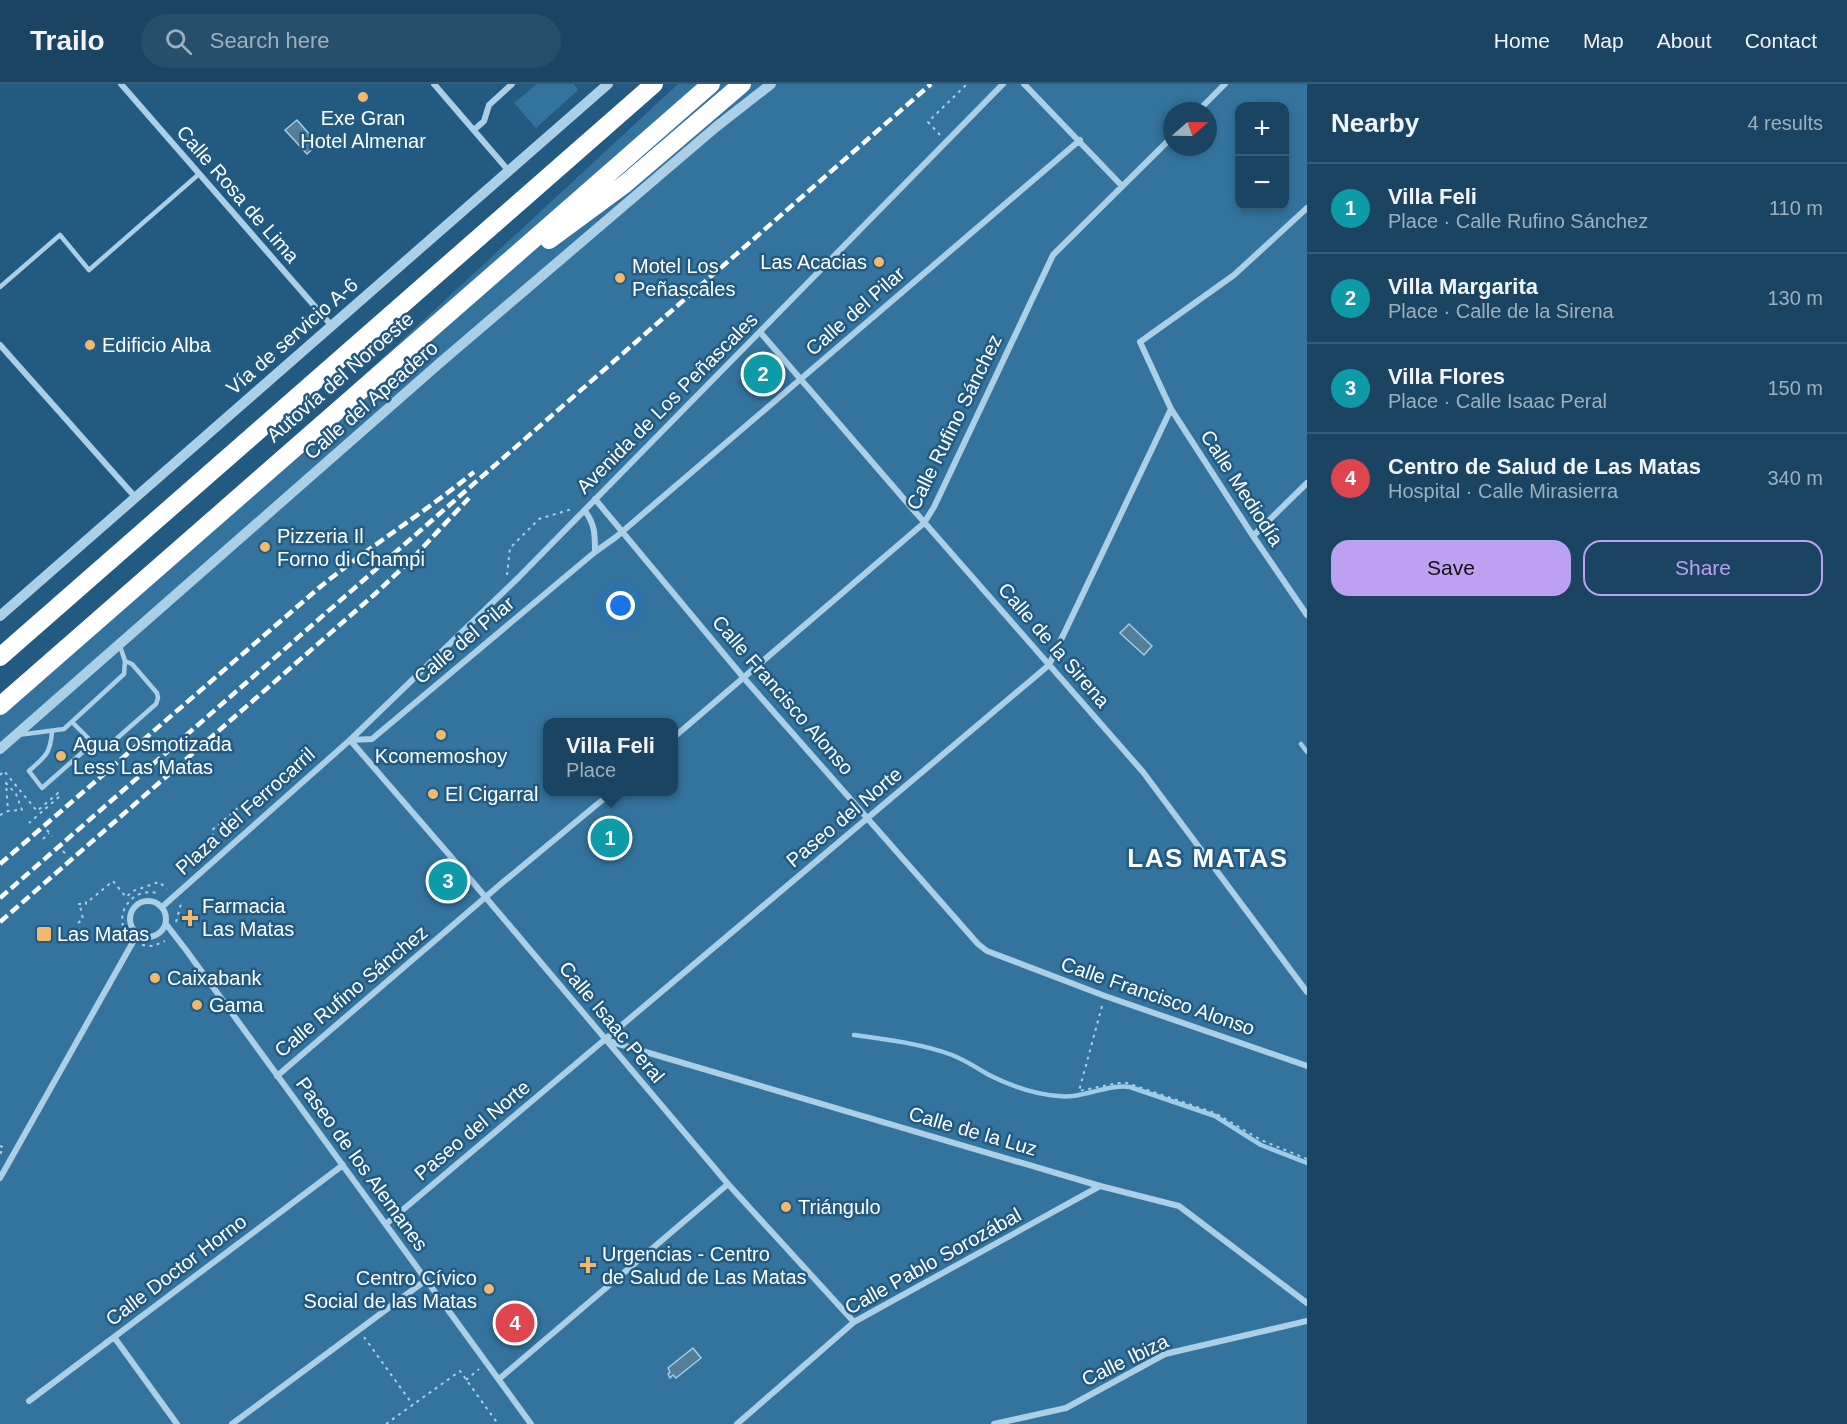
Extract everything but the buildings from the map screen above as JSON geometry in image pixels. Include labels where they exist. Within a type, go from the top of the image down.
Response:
[{"type":"highway","name":"Autovía del Noroeste","points":[[0,657],[654,84]]},
{"type":"highway","name":"Autovía del Noroeste","points":[[0,706],[711,84]]},
{"type":"highway","points":[[434,325],[625,184],[742,84]]},
{"type":"street","name":"Calle Rosa de Lima","points":[[120,84],[331,325]]},
{"type":"street","points":[[434,84],[508,170]]},
{"type":"street","points":[[474,130],[484,121],[489,105],[512,84]]},
{"type":"street","name":"Vía de servicio A-6","points":[[0,616],[608,84]]},
{"type":"street","name":"Calle del Apeadero","points":[[0,749],[442,362],[716,127],[771,84]]},
{"type":"street","name":"Avenida de Los Peñascales","points":[[350,740],[585,511],[1003,84]]},
{"type":"street","points":[[1024,84],[1122,186]]},
{"type":"street","points":[[1207,102],[1226,84]]},
{"type":"street","name":"Calle del Pilar","points":[[350,740],[372,739],[594,552],[623,531],[1080,140]]},
{"type":"street","name":"Calle Rufino Sánchez","points":[[678,734],[924,523],[934,507],[1053,255],[1163,146]]},
{"type":"street","points":[[1172,409],[1140,342],[1234,275],[1307,208]]},
{"type":"street","name":"Calle de la Sirena","points":[[760,332],[1143,772],[1307,992]]},
{"type":"street","points":[[0,345],[136,498]]},
{"type":"street","name":"Calle Mediodía","points":[[1172,409],[1253,536],[1307,615]]},
{"type":"street","name":"Paseo del Norte","points":[[386,1224],[1049,665],[1172,409]]},
{"type":"street","points":[[1253,536],[1307,483]]},
{"type":"street","name":"Calle Francisco Alonso","points":[[595,499],[743,677],[978,944],[987,951],[1105,996],[1307,1066]]},
{"type":"street","points":[[585,511],[591,518],[595,529],[594,552]]},
{"type":"street","name":"Calle Isaac Peral","points":[[350,740],[728,1184],[854,1322]]},
{"type":"street","name":"Plaza del Ferrocarril","points":[[162,907],[350,740]]},
{"type":"street","name":"Calle Rufino Sánchez","points":[[277,1076],[607,796]]},
{"type":"street","points":[[150,901],[162,907],[169,922],[160,932],[152,936],[138,933],[131,922],[131,916],[137,904],[150,901]]},
{"type":"street","name":"Paseo de los Alemanes","points":[[169,922],[171,931],[531,1424]]},
{"type":"street","points":[[0,1178],[138,933]]},
{"type":"street","name":"Calle de la Luz","points":[[604,1039],[1100,1186],[1179,1206],[1307,1303]]},
{"type":"street","name":"Calle Doctor Horno","points":[[29,1401],[343,1166]]},
{"type":"street","points":[[498,1379],[728,1184]]},
{"type":"street","name":"Calle Pablo Sorozábal","points":[[737,1424],[854,1322],[1100,1186]]},
{"type":"street","points":[[232,1424],[426,1280]]},
{"type":"street","name":"Calle Ibiza","points":[[994,1424],[1066,1408],[1165,1354],[1307,1321]]},
{"type":"street","points":[[114,1337],[177,1424]]},
{"type":"lane","points":[[0,287],[60,236],[89,270],[199,174]]},
{"type":"lane","points":[[15,736],[52,732],[64,729],[72,722],[124,674],[125,661],[119,644]]},
{"type":"lane","points":[[52,732],[51,747],[29,771],[42,788],[93,743],[115,740],[156,704],[157,693],[132,664],[125,661]]},
{"type":"lane","points":[[72,722],[93,743]]},
{"type":"path","points":[[946,141],[928,122],[967,84]]},
{"type":"path","points":[[506,577],[510,548],[539,519],[573,509]]},
{"type":"path","points":[[0,775],[4,771],[37,811],[58,793],[60,796],[29,823]]},
{"type":"path","points":[[0,815],[8,811],[22,810],[16,794],[6,783],[8,811]]},
{"type":"path","points":[[214,844],[212,830],[246,801],[268,800]]},
{"type":"path","points":[[43,839],[49,833]]},
{"type":"path","points":[[62,859],[67,856],[63,851]]},
{"type":"path","points":[[78,923],[83,919],[79,905],[86,904],[113,881],[126,897],[133,891],[159,882],[170,891]]},
{"type":"path","points":[[164,896],[157,893],[142,893],[135,896],[122,914],[124,929],[133,941],[146,946],[160,944],[166,940],[171,931],[169,922]]},
{"type":"path","points":[[1105,996],[1079,1091],[1127,1083],[1215,1113],[1260,1140],[1307,1159]]},
{"type":"path","points":[[0,1146],[3,1147],[0,1155]]},
{"type":"path","points":[[359,1330],[413,1405]]},
{"type":"path","points":[[466,1380],[479,1369]]},
{"type":"path","points":[[386,1424],[459,1371],[498,1424]]},
{"type":"shaded area","points":[[537,84],[574,84],[578,90],[536,128],[514,103]]},
{"type":"shaded area","points":[[678,84],[1307,84],[1307,1424],[0,1424],[0,713]]},
{"type":"shaded area","points":[[297,120],[318,144],[307,154],[285,130]]},
{"type":"shaded area","points":[[1129,624],[1152,646],[1144,655],[1120,633]]},
{"type":"shaded area","points":[[693,1348],[701,1358],[676,1378],[673,1375],[670,1378],[668,1368]]},
{"type":"waterway","points":[[1301,744],[1307,752]]},
{"type":"waterway","points":[[854,1035],[904,1042],[941,1051],[962,1059],[1005,1082],[1040,1093],[1067,1096],[1130,1087],[1215,1116],[1261,1145],[1307,1163]]},
{"type":"railway","points":[[0,898],[931,84]]},
{"type":"railway","points":[[0,864],[320,587],[474,472]]},
{"type":"railway","points":[[0,922],[375,594],[412,559],[469,498]]},
{"type":"place","name":"Exe Gran Hotel Almenar","points":[[363,97]]},
{"type":"place","name":"Las Acacias","points":[[879,262]]},
{"type":"place","name":"Motel Los Peñascales","points":[[620,278]]},
{"type":"place","name":"Edificio Alba","points":[[90,345]]},
{"type":"place","name":"Villa Margarita","points":[[763,374]]},
{"type":"place","name":"Pizzeria Il Forno di Champi","points":[[265,547]]},
{"type":"place","name":"Kcomemoshoy","points":[[441,735]]},
{"type":"place","name":"Agua Osmotizada Less Las Matas","points":[[61,756]]},
{"type":"place","name":"El Cigarral","points":[[433,794]]},
{"type":"place","name":"Villa Feli","points":[[610,838]]},
{"type":"place","name":"Villa Flores","points":[[448,881]]},
{"type":"place","name":"Farmacia Las Matas","points":[[190,918]]},
{"type":"place","name":"Las Matas","points":[[44,934]]},
{"type":"place","name":"Caixabank","points":[[155,978]]},
{"type":"place","name":"Gama","points":[[197,1005]]},
{"type":"place","name":"Triángulo","points":[[786,1207]]},
{"type":"place","name":"Urgencias - Centro de Salud de Las Matas","points":[[588,1265]]},
{"type":"place","name":"Centro Cívico Social de las Matas","points":[[489,1289]]},
{"type":"place","name":"Centro de Salud de Las Matas","points":[[515,1323]]},
{"type":"district","name":"LAS MATAS","points":[[1208,858]]}]
